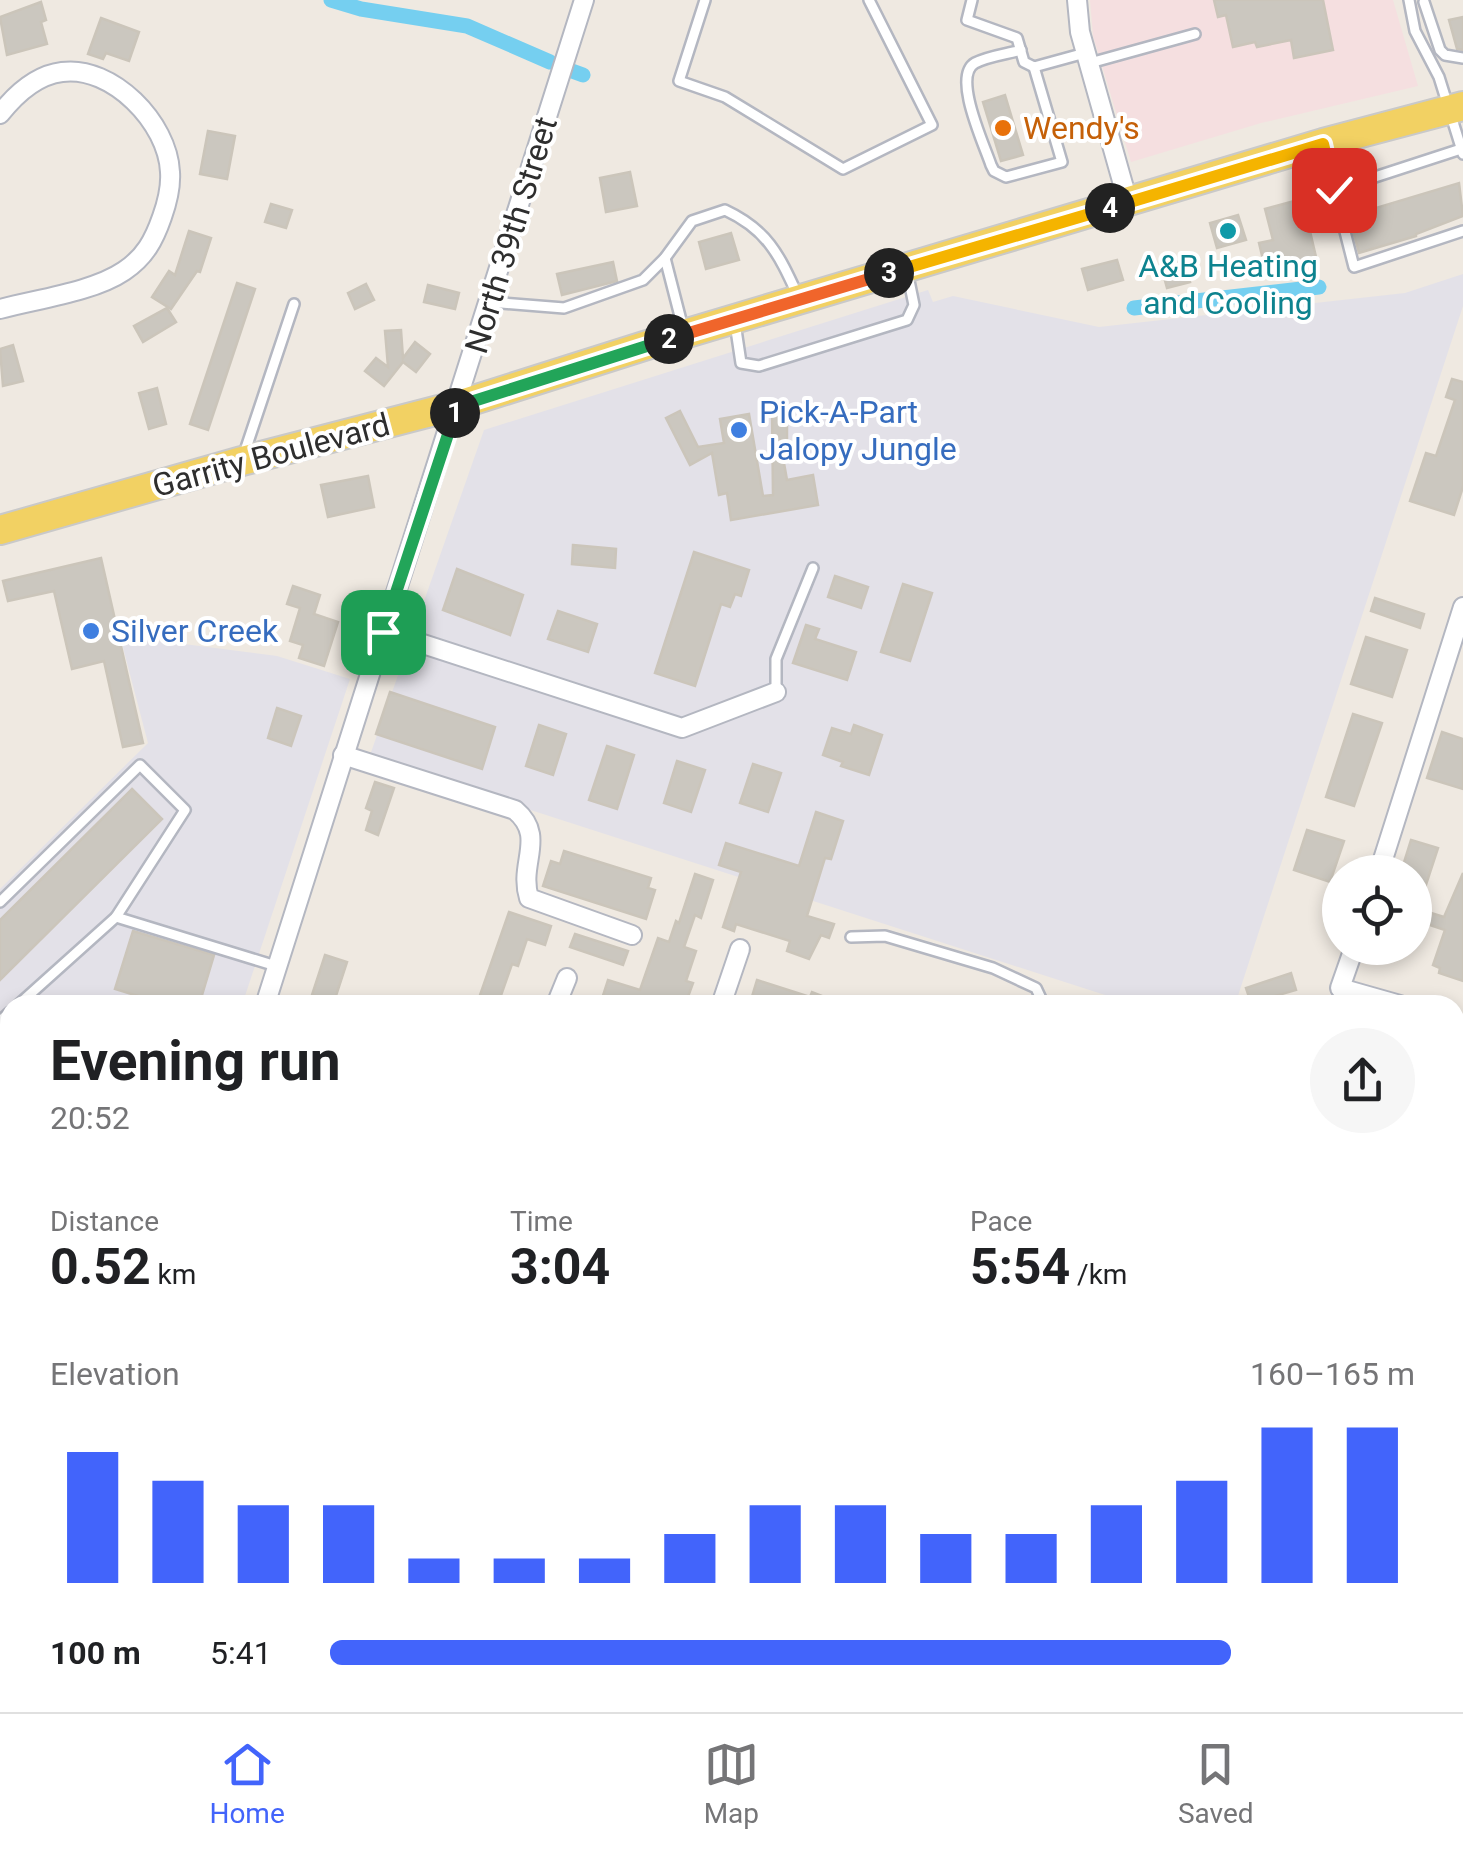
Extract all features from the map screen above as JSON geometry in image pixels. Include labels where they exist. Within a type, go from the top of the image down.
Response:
[{"type":"main road","name":"Garrity Boulevard","points":[[0,530],[242,461],[458,406],[906,268],[1456,108]]},
{"type":"street","name":"North 39th Street","points":[[269,995],[584,0]]},
{"type":"street","points":[[1056,0],[1076,4],[1128,202]]},
{"type":"street","points":[[0,114],[13,98],[40,78],[63,72],[109,82],[133,99],[147,118],[162,142],[170,170],[166,205],[156,234],[148,250],[127,269],[110,280],[0,309]]},
{"type":"street","points":[[1384,855],[1463,607]]},
{"type":"street","points":[[383,632],[682,728],[776,692]]},
{"type":"street","points":[[343,756],[516,810],[528,821],[532,833],[524,884],[529,898],[632,935]]},
{"type":"street","points":[[725,995],[740,949]]},
{"type":"street","points":[[1348,965],[1340,988],[1365,995]]},
{"type":"street","points":[[560,995],[567,978]]},
{"type":"lane","points":[[705,0],[679,81],[725,97],[843,170],[932,125],[869,0]]},
{"type":"lane","points":[[972,0],[967,20],[1015,37],[1024,62],[1034,66],[1195,34]]},
{"type":"lane","points":[[1334,190],[1462,152],[1456,108],[1415,31],[1409,3],[1427,1],[1440,50],[1460,56]]},
{"type":"lane","points":[[1021,50],[976,62],[964,84],[990,165],[1006,177],[1062,162],[1034,66]]},
{"type":"lane","points":[[1323,144],[1354,267],[1463,231]]},
{"type":"lane","points":[[490,302],[564,308],[643,280],[666,258],[692,221],[726,210],[750,222],[769,241],[800,300]]},
{"type":"lane","points":[[666,258],[685,335]]},
{"type":"lane","points":[[734,321],[741,364],[759,366],[907,320],[914,305],[906,268]]},
{"type":"lane","points":[[242,461],[294,304]]},
{"type":"lane","points":[[776,692],[776,659],[813,568]]},
{"type":"lane","points":[[0,902],[140,766],[185,810],[116,917],[29,995]]},
{"type":"lane","points":[[116,917],[279,967]]},
{"type":"lane","points":[[851,937],[886,936],[994,968],[1036,988],[1039,995]]},
{"type":"shaded area","points":[[1090,0],[1393,0],[1418,86],[1261,123],[1131,162],[1093,36]]},
{"type":"shaded area","points":[[1463,274],[1463,306],[1238,995],[1105,995],[369,758],[484,430],[928,290],[933,302],[953,296],[1099,327],[1405,293]]},
{"type":"shaded area","points":[[129,637],[277,656],[350,679],[245,995],[0,995],[0,889],[148,743],[121,640]]},
{"type":"building","points":[[1214,0],[1323,0],[1333,50],[1294,58],[1291,40],[1233,47],[1226,15],[1218,17]]},
{"type":"building","points":[[41,2],[47,44],[7,55],[0,17]]},
{"type":"building","points":[[1463,17],[1463,50],[1457,49],[1449,20]]},
{"type":"building","points":[[101,18],[139,32],[129,61],[106,53],[103,59],[88,54]]},
{"type":"building","name":"Wendy's","points":[[1005,95],[1023,155],[1001,161],[983,102]]},
{"type":"building","points":[[208,131],[235,136],[227,179],[200,174]]},
{"type":"building","points":[[630,172],[637,206],[606,212],[600,178]]},
{"type":"building","points":[[1459,183],[1463,216],[1416,236],[1359,253],[1349,216]]},
{"type":"building","points":[[1309,197],[1317,225],[1309,227],[1316,257],[1265,268],[1259,243],[1273,240],[1265,209]]},
{"type":"building","points":[[271,204],[292,210],[286,228],[265,222]]},
{"type":"building","name":"A&B Heating and Cooling","points":[[1238,215],[1246,240],[1217,248],[1210,223]]},
{"type":"building","points":[[189,231],[211,238],[200,272],[171,309],[152,297],[169,271],[175,275]]},
{"type":"building","points":[[731,233],[739,260],[706,269],[699,242]]},
{"type":"building","points":[[1117,260],[1123,280],[1088,290],[1082,269]]},
{"type":"building","points":[[1184,260],[1190,282],[1167,288],[1161,266]]},
{"type":"building","points":[[613,262],[617,281],[562,295],[557,274]]},
{"type":"building","points":[[237,283],[255,289],[208,430],[190,424]]},
{"type":"building","points":[[366,284],[374,300],[355,309],[348,293]]},
{"type":"building","points":[[428,285],[459,293],[455,309],[424,302]]},
{"type":"building","points":[[167,308],[176,322],[143,342],[134,326]]},
{"type":"building","points":[[401,330],[403,358],[415,342],[430,354],[416,372],[403,362],[384,386],[365,371],[376,358],[388,367],[385,331]]},
{"type":"building","points":[[13,345],[23,381],[3,386],[0,349]]},
{"type":"building","points":[[1452,379],[1463,382],[1463,487],[1454,515],[1410,501],[1426,453],[1436,456],[1455,400],[1446,397]]},
{"type":"building","points":[[157,388],[166,424],[149,429],[139,393]]},
{"type":"building","points":[[680,411],[698,447],[724,443],[720,419],[749,414],[763,496],[773,495],[772,413],[787,412],[787,451],[782,452],[787,480],[813,475],[818,505],[731,520],[727,493],[719,495],[712,453],[690,465],[666,418]]},
{"type":"building","points":[[368,476],[374,507],[328,517],[321,485]]},
{"type":"building","points":[[573,545],[616,549],[615,568],[572,564]]},
{"type":"building","points":[[694,552],[749,570],[741,596],[735,594],[730,607],[721,604],[695,686],[655,673]]},
{"type":"building","name":"Silver Creek","points":[[101,558],[143,743],[123,747],[104,661],[72,669],[54,591],[8,601],[3,581]]},
{"type":"building","points":[[457,569],[523,595],[510,635],[443,610]]},
{"type":"building","points":[[835,576],[868,587],[861,608],[828,597]]},
{"type":"building","points":[[903,584],[932,593],[910,661],[881,652]]},
{"type":"building","points":[[293,586],[320,595],[314,614],[338,622],[324,666],[299,658],[303,645],[290,641],[300,608],[287,604]]},
{"type":"building","points":[[1375,598],[1424,614],[1420,628],[1371,611]]},
{"type":"building","points":[[558,611],[597,624],[588,652],[548,639]]},
{"type":"building","points":[[806,625],[819,629],[815,639],[856,652],[847,680],[793,663]]},
{"type":"building","points":[[1366,637],[1407,650],[1392,697],[1351,684]]},
{"type":"building","points":[[390,692],[495,727],[482,769],[376,734]]},
{"type":"building","points":[[277,708],[301,716],[291,746],[268,738]]},
{"type":"building","points":[[1353,714],[1382,723],[1354,806],[1326,797]]},
{"type":"building","points":[[539,725],[566,734],[553,775],[526,766]]},
{"type":"building","points":[[854,725],[882,735],[869,775],[823,755],[832,728],[851,734]]},
{"type":"building","points":[[1442,732],[1463,739],[1463,789],[1427,778]]},
{"type":"building","points":[[607,746],[634,755],[617,809],[589,800]]},
{"type":"building","points":[[677,761],[705,770],[691,812],[664,803]]},
{"type":"building","points":[[753,764],[781,773],[768,812],[740,803]]},
{"type":"building","points":[[375,782],[394,788],[378,835],[366,830],[372,811],[366,808]]},
{"type":"building","points":[[132,789],[162,819],[0,980],[0,920]]},
{"type":"building","points":[[816,812],[843,821],[831,859],[825,858],[807,916],[834,924],[829,938],[821,935],[809,959],[787,951],[790,941],[736,924],[734,931],[723,927],[741,872],[719,865],[726,843],[799,866]]},
{"type":"building","points":[[1307,830],[1344,841],[1339,855],[1322,855],[1322,879],[1294,870]]},
{"type":"building","points":[[1411,840],[1438,848],[1432,866],[1432,855],[1406,855]]},
{"type":"building","points":[[564,851],[651,878],[648,888],[655,890],[646,919],[543,886],[551,861],[560,864]]},
{"type":"building","points":[[1463,873],[1463,981],[1439,973],[1440,968],[1433,965],[1445,930],[1432,926],[1432,913],[1444,917]]},
{"type":"building","points":[[695,874],[713,880],[701,918],[695,915],[684,947],[696,951],[686,981],[693,983],[689,995],[603,995],[608,980],[640,990],[658,938],[669,942],[676,921],[679,923]]},
{"type":"building","points":[[509,912],[551,926],[545,945],[527,939],[518,966],[512,964],[501,995],[480,995]]},
{"type":"building","points":[[133,931],[214,955],[202,995],[134,995],[115,989]]},
{"type":"building","points":[[575,934],[628,951],[623,965],[570,947]]},
{"type":"building","points":[[325,955],[347,962],[336,995],[312,995]]},
{"type":"building","points":[[1291,973],[1296,990],[1279,995],[1248,995],[1246,988]]},
{"type":"building","points":[[757,980],[804,995],[752,995]]},
{"type":"waterway","points":[[331,0],[361,9],[467,26],[550,62]]},
{"type":"waterway","points":[[572,71],[583,75]]},
{"type":"waterway","points":[[1134,308],[1319,287]]},
{"type":"place","name":"Wendy's","points":[[1003,128]]},
{"type":"place","name":"A&B Heating and Cooling","points":[[1228,231]]},
{"type":"place","name":"Pick-A-Part Jalopy Jungle","points":[[739,430]]},
{"type":"place","name":"Silver Creek","points":[[91,631]]},
{"type":"route","points":[[383,632],[458,406],[644,346],[1323,144],[1334,190]]}]
